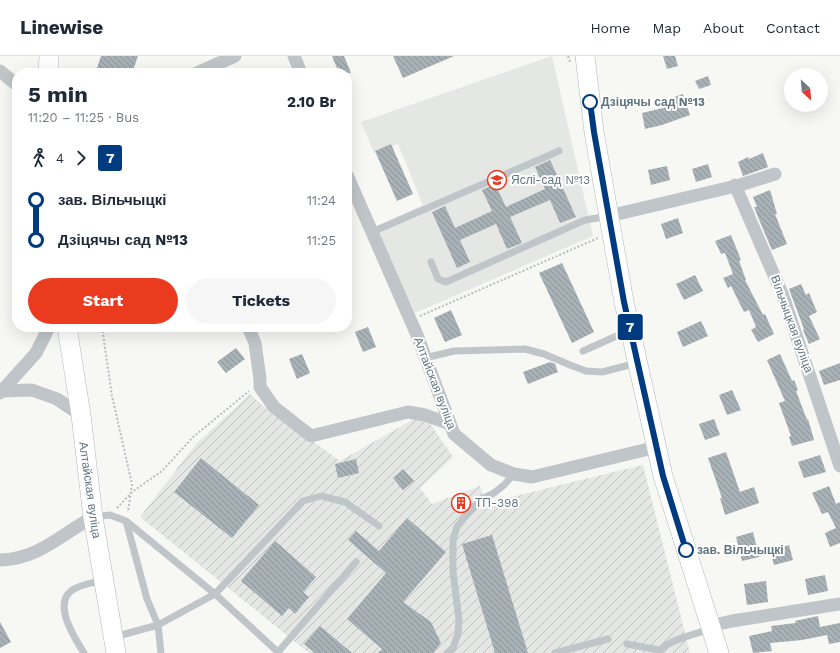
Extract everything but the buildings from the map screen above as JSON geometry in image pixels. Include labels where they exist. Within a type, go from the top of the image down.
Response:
[{"type":"main road","points":[[585,56],[594,132],[630,330],[663,476],[719,653]]},
{"type":"main road","name":"Алтайская вуліца","points":[[68,332],[81,415],[102,516],[104,580],[115,645]]},
{"type":"street","points":[[208,68],[235,56]]},
{"type":"street","points":[[294,56],[299,68]]},
{"type":"street","points":[[0,71],[12,82]]},
{"type":"street","points":[[610,224],[775,174]]},
{"type":"street","name":"Вільчыцкая вуліца","points":[[735,185],[783,296],[840,466]]},
{"type":"street","name":"Алтайская вуліца","points":[[352,186],[410,320],[454,434],[491,465],[514,474],[532,477],[657,447]]},
{"type":"street","points":[[1,392],[36,353],[46,332]]},
{"type":"street","points":[[250,332],[255,343],[260,387],[274,407],[311,436],[408,412],[425,415],[450,424]]},
{"type":"street","points":[[1,392],[32,390],[57,399],[81,415]]},
{"type":"street","points":[[0,560],[12,560],[29,555],[47,546],[77,525],[102,516]]},
{"type":"street","points":[[710,628],[732,621],[840,604]]},
{"type":"lane","points":[[372,232],[559,151]]},
{"type":"lane","points":[[431,262],[438,279],[442,282],[446,282],[585,220],[610,224]]},
{"type":"lane","points":[[583,350],[630,330]]},
{"type":"lane","points":[[425,358],[454,352],[525,349],[544,354],[586,371],[602,372],[638,363]]},
{"type":"lane","points":[[448,653],[453,648],[458,634],[459,620],[453,564],[453,540],[457,527],[469,512],[484,498],[494,493],[504,485],[514,474]]},
{"type":"lane","points":[[115,645],[158,625],[214,594],[303,501],[321,496],[345,502],[379,526]]},
{"type":"lane","points":[[102,516],[126,521],[214,594],[278,652],[356,562]]},
{"type":"lane","points":[[126,521],[147,599],[158,625],[161,653]]},
{"type":"lane","points":[[84,653],[72,635],[64,607],[65,598],[70,592],[78,587],[104,580]]},
{"type":"lane","points":[[627,644],[659,652],[671,642],[710,628]]},
{"type":"lane","points":[[555,653],[608,639]]},
{"type":"path","points":[[410,320],[610,224]]},
{"type":"path","points":[[103,332],[112,396],[132,484],[132,492],[126,521]]},
{"type":"path","points":[[102,516],[162,471],[193,437],[249,391],[260,387]]},
{"type":"shaded area","name":"Яслі-сад №13","points":[[552,56],[593,236],[415,313],[375,227],[423,205],[398,144],[374,153],[361,122]]},
{"type":"shaded area","points":[[250,394],[262,405],[340,461],[416,418],[426,418],[453,457],[420,488],[432,504],[480,486],[486,503],[643,465],[690,653],[309,653],[140,517],[196,444]]},
{"type":"bus line","name":"7","points":[[590,102],[624,302],[663,476],[686,550]]},
{"type":"place","name":"Дзіцячы сад №13","points":[[590,102]]},
{"type":"place","name":"Яслі-сад №13","points":[[497,180]]},
{"type":"place","name":"ТП-398","points":[[461,503]]},
{"type":"place","name":"зав. Вільчыцкі","points":[[686,550]]}]
